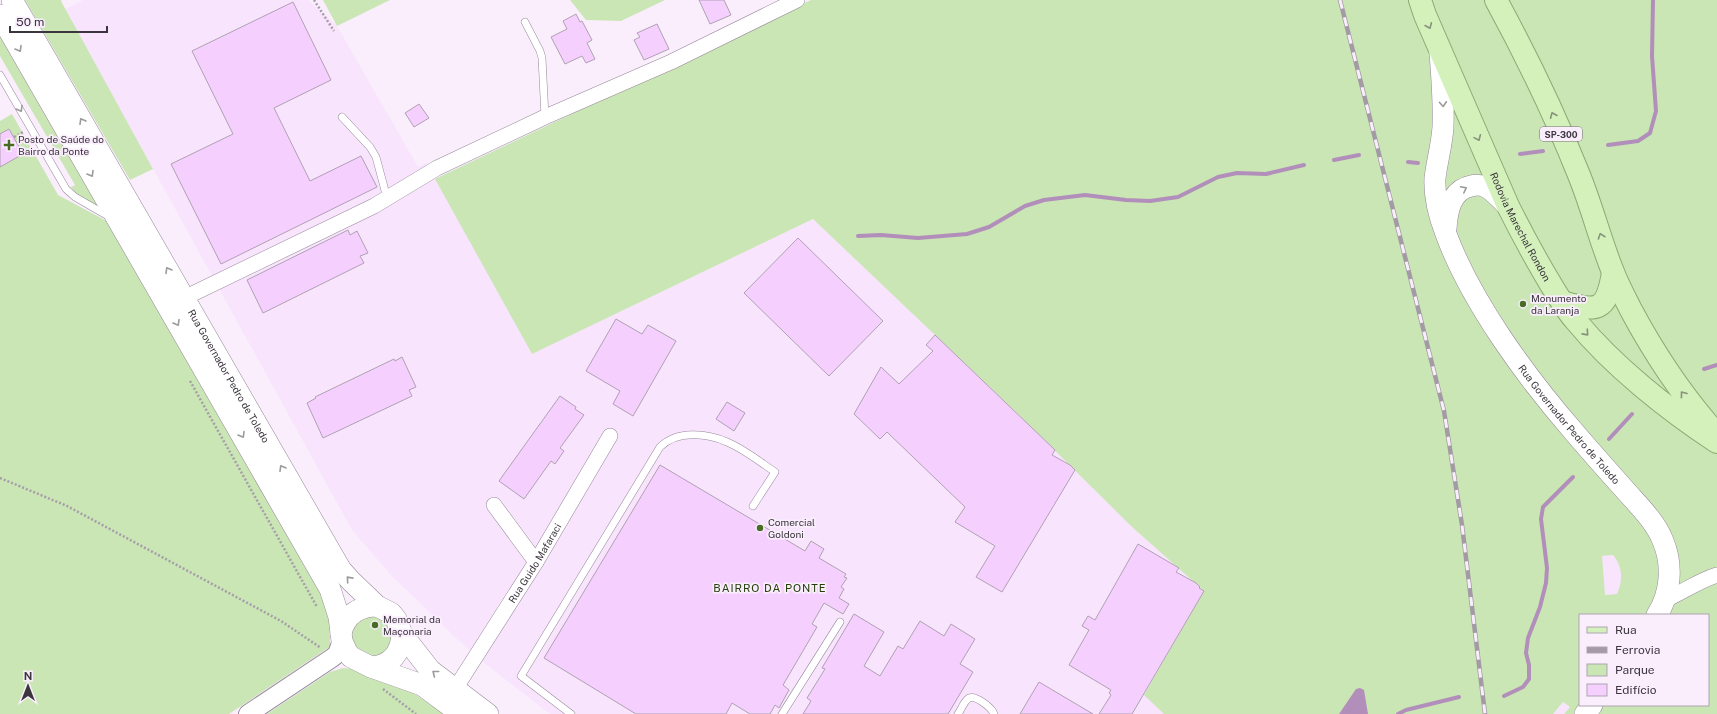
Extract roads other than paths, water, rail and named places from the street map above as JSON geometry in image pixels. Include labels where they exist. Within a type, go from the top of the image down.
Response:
[{"type":"main road","name":"Rua Governador Pedro de Toledo","points":[[12,0],[341,570],[377,606],[391,613],[396,619],[402,634],[430,670],[488,714]]},
{"type":"main road","name":"Rodovia Marechal Rondon","points":[[1420,0],[1424,15],[1508,206],[1521,233],[1562,302],[1594,342],[1630,375],[1693,426],[1717,442]]},
{"type":"main road","name":"SP-300","points":[[1496,0],[1535,74],[1579,175],[1613,273],[1639,325],[1663,366],[1690,404],[1717,435]]},
{"type":"main road","name":"Rua Governador Pedro de Toledo","points":[[0,15],[330,589],[339,617],[338,644],[364,663],[422,685],[461,714]]},
{"type":"main road","name":"Rua Governador Pedro de Toledo","points":[[1440,51],[1444,111],[1443,129],[1435,178],[1435,191],[1440,218],[1446,235],[1470,284],[1492,323],[1517,359],[1573,430],[1654,523],[1664,543],[1669,565],[1668,585],[1661,608]]},
{"type":"main road","points":[[1446,235],[1447,220],[1452,199],[1465,187],[1475,185],[1486,187],[1508,206]]},
{"type":"main road","points":[[1562,302],[1584,308],[1600,306],[1608,293],[1613,273]]},
{"type":"main road","points":[[338,644],[346,620],[353,613],[364,607],[377,606]]},
{"type":"main road","points":[[364,663],[382,665],[395,656],[400,646],[402,634]]},
{"type":"main road","points":[[1585,714],[1591,706]]},
{"type":"street","points":[[184,298],[387,198],[437,168],[545,117],[671,62],[797,0]]},
{"type":"street","name":"Rua Guido Mafaraci","points":[[455,689],[536,562],[610,436]]},
{"type":"street","points":[[494,505],[536,562]]},
{"type":"street","points":[[1661,608],[1698,582],[1717,575]]},
{"type":"street","points":[[248,714],[338,644]]},
{"type":"lane","points":[[525,22],[542,58],[545,117]]},
{"type":"lane","points":[[0,76],[66,189],[75,197],[120,222]]},
{"type":"lane","points":[[342,117],[370,147],[376,158],[387,198]]},
{"type":"lane","points":[[571,714],[521,676],[660,447],[666,441],[676,437],[698,435],[728,442],[775,472],[753,506]]},
{"type":"lane","points":[[782,714],[840,622]]},
{"type":"lane","points":[[958,714],[967,699],[971,697],[975,698],[992,710],[994,714]]},
{"type":"waterway","points":[[1608,145],[1638,141],[1650,133],[1656,111],[1652,56],[1653,0]]},
{"type":"waterway","points":[[1520,154],[1543,151]]},
{"type":"waterway","points":[[1334,160],[1359,155]]},
{"type":"waterway","points":[[1408,162],[1418,163]]},
{"type":"waterway","points":[[858,236],[881,235],[918,238],[967,234],[989,227],[1025,206],[1044,200],[1085,195],[1126,200],[1150,201],[1178,197],[1218,177],[1237,173],[1266,174],[1304,165]]},
{"type":"waterway","points":[[1704,369],[1717,365]]},
{"type":"waterway","points":[[1609,439],[1632,414]]},
{"type":"waterway","points":[[1504,696],[1523,687],[1529,679],[1529,665],[1526,653],[1528,638],[1540,607],[1546,583],[1547,568],[1541,519],[1543,507],[1573,477]]},
{"type":"waterway","points":[[1398,714],[1406,710],[1459,697]]},
{"type":"railway","points":[[1340,0],[1444,411],[1462,525],[1485,714]]},
{"type":"place","name":"Posto de Saúde do Bairro da Ponte","points":[[9,145]]},
{"type":"place","name":"Monumento da Laranja","points":[[1523,304]]},
{"type":"place","name":"Comercial Goldoni","points":[[760,528]]},
{"type":"place","name":"Memorial da Maçonaria","points":[[375,625]]},
{"type":"district","name":"BAIRRO DA PONTE","points":[[770,588]]}]
